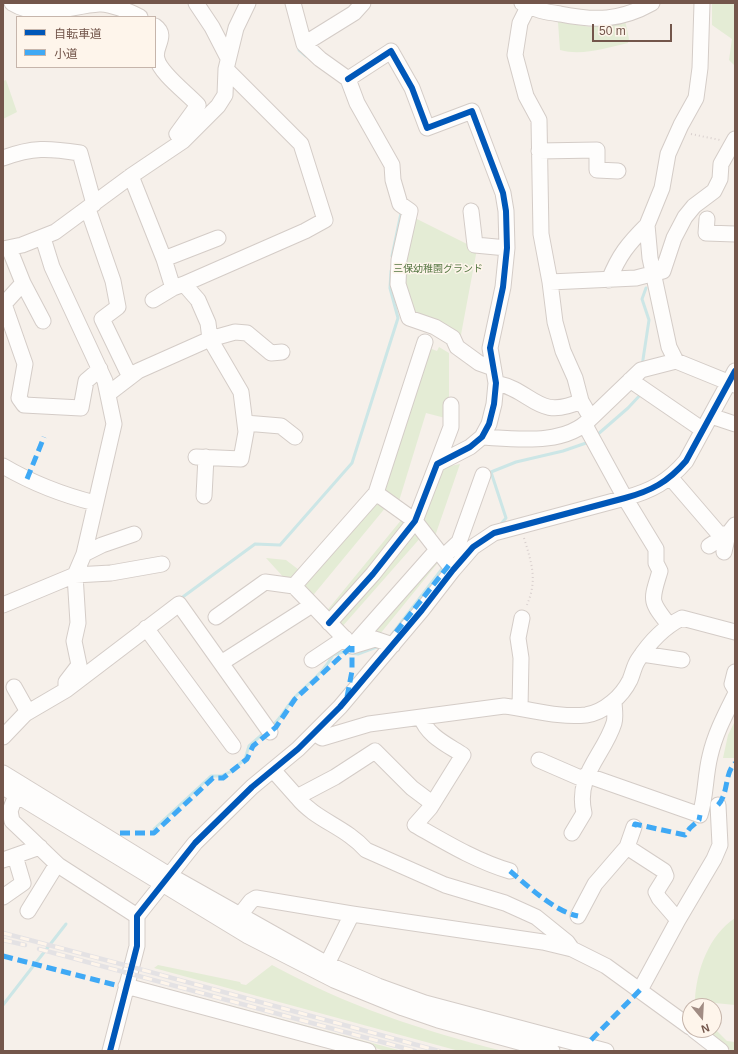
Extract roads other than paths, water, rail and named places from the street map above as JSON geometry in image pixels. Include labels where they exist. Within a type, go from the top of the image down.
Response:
[{"type":"street","points":[[12,3],[20,8],[36,11],[56,11],[101,3],[132,12],[138,16]]},
{"type":"street","points":[[153,300],[179,286],[325,220],[301,144],[227,64],[212,27],[196,3]]},
{"type":"street","points":[[43,321],[6,248],[43,238],[55,232],[131,176],[182,141],[218,106],[225,95],[227,64],[236,28],[248,3]]},
{"type":"street","points":[[293,3],[304,44],[320,59],[348,79],[357,103],[392,165],[393,180],[400,204],[410,211],[399,260],[398,284],[409,318],[435,327],[453,338],[458,347],[533,402],[551,408],[566,408],[582,401]]},
{"type":"street","points":[[304,44],[354,13],[363,3]]},
{"type":"street","points":[[652,3],[637,11],[613,18],[590,20],[543,11],[525,5],[514,55],[526,96],[539,120],[540,234],[550,282],[556,322],[563,351],[575,378],[588,422],[625,498],[656,549],[656,563],[660,571],[652,597],[656,609],[669,625]]},
{"type":"street","points":[[609,280],[616,262],[627,245],[647,225],[662,188],[668,154],[678,131],[696,98],[700,68],[702,3]]},
{"type":"street","points":[[156,27],[162,35],[162,42],[156,59],[162,72],[187,93],[198,105],[177,134],[182,141]]},
{"type":"street","points":[[348,79],[391,51],[412,88],[427,128],[472,111],[503,193],[506,211],[507,248],[503,287],[490,348],[495,375],[494,404],[489,424],[482,437],[470,447],[437,464]]},
{"type":"street","points":[[550,282],[609,280],[654,274],[662,271],[674,238],[685,217],[694,206],[714,191],[720,179],[721,164],[734,141]]},
{"type":"street","points":[[3,158],[25,150],[51,148],[80,153],[91,206],[113,281],[118,307],[102,319],[130,377]]},
{"type":"street","points":[[539,151],[597,150],[597,170],[618,171]]},
{"type":"street","points":[[131,176],[164,259],[179,286],[198,300],[208,323],[210,339],[241,392],[246,432],[241,459],[201,457],[204,496]]},
{"type":"street","points":[[471,211],[475,245],[507,248]]},
{"type":"street","points":[[647,225],[654,274],[669,347],[676,361]]},
{"type":"street","points":[[704,228],[735,234]]},
{"type":"street","points":[[43,238],[52,267],[100,369],[108,394],[114,424],[84,554],[75,575],[78,623],[74,641],[79,665],[66,682],[66,690]]},
{"type":"street","points":[[164,259],[218,238]]},
{"type":"street","points":[[23,283],[4,304],[25,364],[19,398],[24,405],[81,408],[86,381],[100,369]]},
{"type":"street","points":[[108,394],[138,370],[210,339],[235,332],[247,333],[262,348],[271,353],[282,352]]},
{"type":"street","points":[[294,586],[376,493],[425,342]]},
{"type":"street","points":[[110,1051],[137,946],[137,916],[165,879],[211,826],[314,733],[340,707],[394,645],[473,547],[494,533],[625,498],[655,488],[686,461],[733,380],[676,361],[641,370],[588,422],[565,434],[550,437],[516,439],[482,437]]},
{"type":"street","points":[[630,380],[703,430]]},
{"type":"street","points":[[329,624],[373,574],[415,521],[451,427],[451,405]]},
{"type":"street","points":[[711,416],[735,424]]},
{"type":"street","points":[[245,422],[281,426],[295,437]]},
{"type":"street","points":[[3,466],[21,477],[62,494],[95,504]]},
{"type":"street","points":[[312,660],[348,642],[440,553],[459,542],[483,475]]},
{"type":"street","points":[[670,476],[719,534],[732,530]]},
{"type":"street","points":[[376,493],[415,521],[453,570]]},
{"type":"street","points":[[709,546],[732,530]]},
{"type":"street","points":[[724,552],[732,530]]},
{"type":"street","points":[[84,554],[102,545],[134,534]]},
{"type":"street","points":[[3,605],[75,575],[111,573],[162,564]]},
{"type":"street","points":[[216,617],[265,582],[294,586],[348,642],[375,639],[394,645]]},
{"type":"street","points":[[3,737],[28,712],[66,690],[179,604],[270,732]]},
{"type":"street","points":[[221,663],[312,605]]},
{"type":"street","points":[[520,708],[521,658],[518,638],[522,618]]},
{"type":"street","points":[[314,733],[322,738],[368,724],[504,706],[520,708],[532,712],[587,715],[602,709],[614,701],[624,691],[642,654],[669,625],[682,618],[734,629]]},
{"type":"street","points":[[146,628],[233,746]]},
{"type":"street","points":[[642,654],[682,660]]},
{"type":"street","points":[[735,672],[732,684],[735,689]]},
{"type":"street","points":[[14,687],[28,712]]},
{"type":"street","points":[[539,760],[585,778],[700,815],[704,801],[706,772],[716,733],[735,695]]},
{"type":"street","points":[[572,833],[584,813],[582,806],[585,778],[601,751],[615,722],[614,701]]},
{"type":"street","points":[[421,717],[424,726],[431,734],[463,755],[432,803],[415,825],[463,851],[494,866],[510,871]]},
{"type":"street","points":[[297,797],[335,777],[375,751],[412,788],[432,803]]},
{"type":"street","points":[[272,770],[304,806],[346,832],[366,850],[445,885],[505,903],[536,917],[567,942],[572,949]]},
{"type":"street","points":[[3,774],[165,879],[248,936],[324,969],[431,1005],[606,1051]]},
{"type":"street","points":[[3,787],[165,879],[240,915],[363,993],[438,1020],[552,1051]]},
{"type":"street","points":[[16,795],[8,817],[57,864],[137,916]]},
{"type":"street","points":[[640,990],[678,920],[714,859],[720,845],[718,805]]},
{"type":"street","points":[[578,916],[596,884],[627,846],[634,827]]},
{"type":"street","points":[[627,846],[664,871],[666,876],[656,892],[659,898],[678,920]]},
{"type":"street","points":[[3,897],[23,883],[9,858],[40,847]]},
{"type":"street","points":[[28,911],[57,864]]},
{"type":"street","points":[[240,915],[251,901],[256,898],[352,914],[543,942],[572,949],[606,966],[682,1021]]},
{"type":"street","points":[[324,969],[352,914]]},
{"type":"street","points":[[126,986],[368,1051]]},
{"type":"street","points":[[704,1038],[721,1051]]},
{"type":"waterway","points":[[298,45],[299,50],[306,56]]},
{"type":"waterway","points":[[392,256],[401,213],[400,211]]},
{"type":"waterway","points":[[180,599],[255,544],[280,545],[352,463],[398,318],[390,288],[391,271]]},
{"type":"waterway","points":[[642,366],[649,320],[642,299],[646,288]]},
{"type":"waterway","points":[[597,435],[628,408],[642,393]]},
{"type":"waterway","points":[[500,525],[506,518],[491,472],[516,462],[563,451],[589,442]]},
{"type":"waterway","points":[[390,637],[445,565]]},
{"type":"waterway","points":[[271,727],[296,696],[321,672],[333,655],[343,652],[358,654],[379,646]]},
{"type":"waterway","points":[[154,829],[211,776],[221,776],[230,772],[245,759],[249,746],[265,732]]},
{"type":"waterway","points":[[3,1005],[66,924]]},
{"type":"railway","points":[[3,933],[439,1051]]},
{"type":"railway","points":[[3,940],[25,945]]},
{"type":"railway","points":[[39,949],[415,1051]]},
{"type":"park label","name":"三保幼稚園グランド","points":[[438,269]]}]
